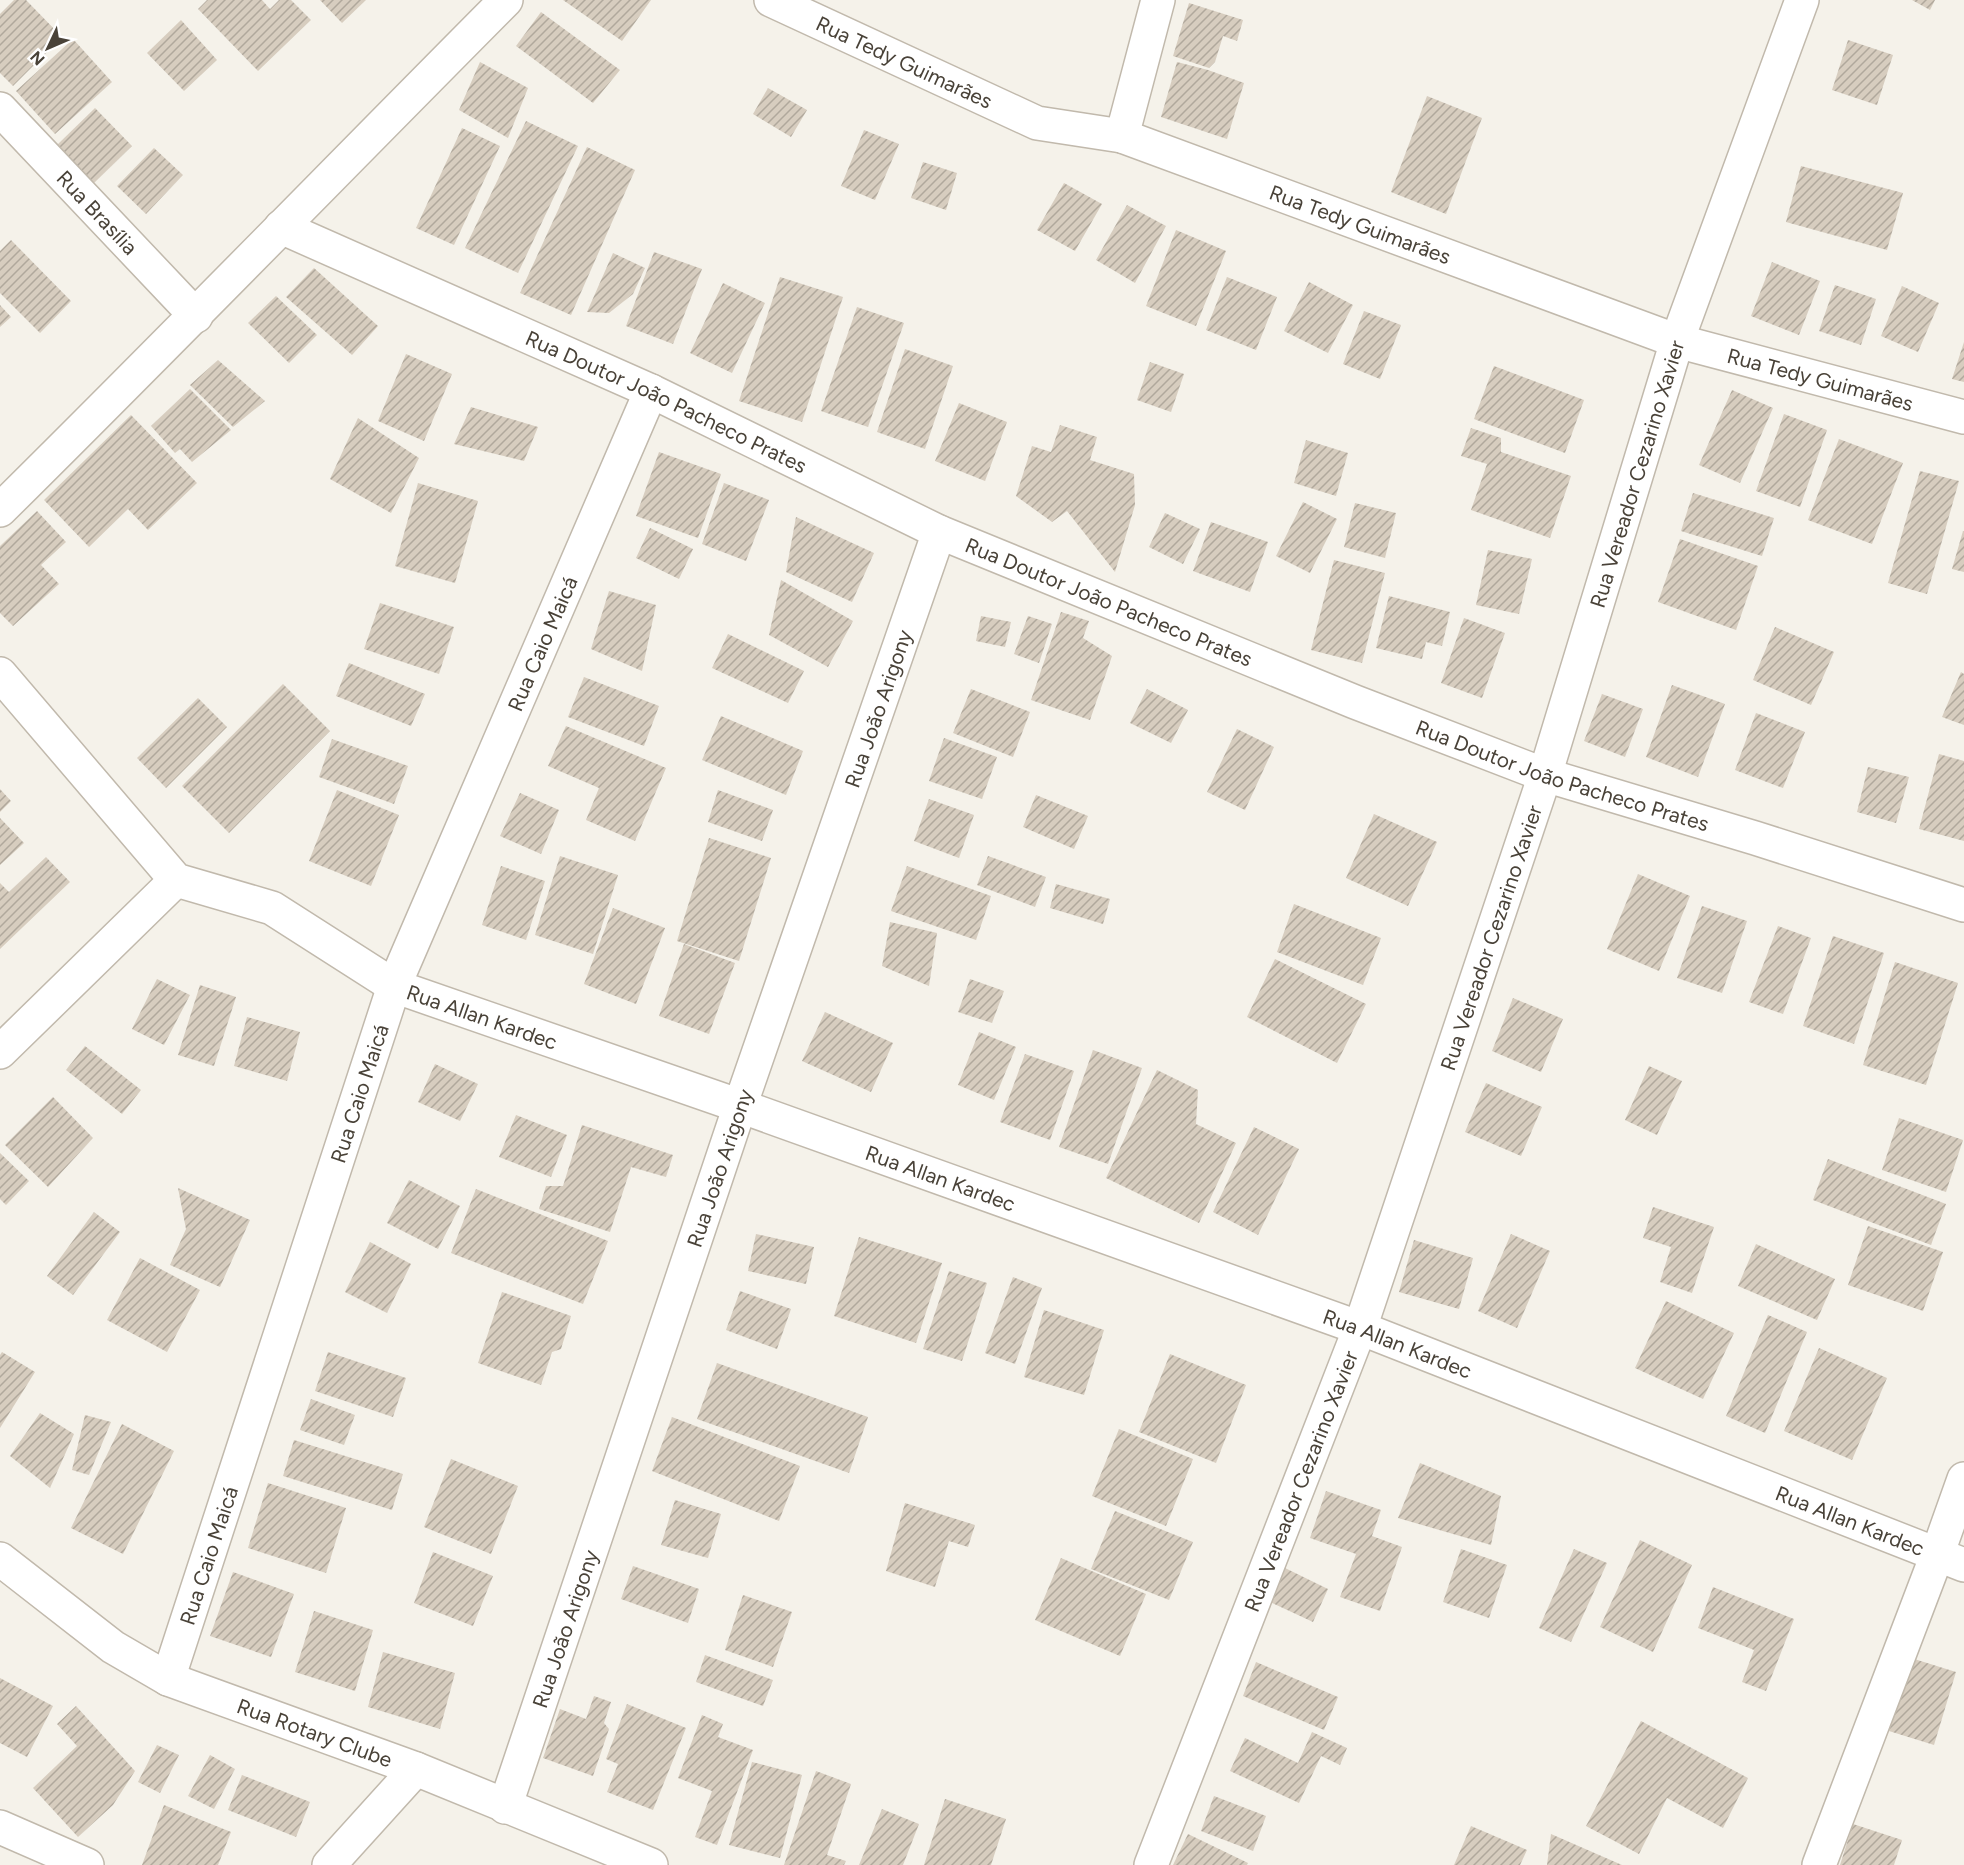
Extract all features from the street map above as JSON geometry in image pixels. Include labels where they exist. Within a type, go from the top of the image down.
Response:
[{"type":"street","points":[[0,510],[196,316],[506,0]]},
{"type":"street","name":"Rua Tedy Guimarães","points":[[771,0],[1037,123],[1122,136],[1677,341],[1964,417]]},
{"type":"street","points":[[1122,136],[1158,0]]},
{"type":"street","name":"Rua Vereador Cezarino Xavier","points":[[1151,1865],[1360,1328],[1545,775],[1677,341],[1802,0]]},
{"type":"street","name":"Rua Brasília","points":[[0,109],[196,316]]},
{"type":"street","name":"Rua Doutor João Pacheco Prates","points":[[281,227],[651,391],[939,532],[1344,697],[1545,775],[1755,838],[1964,905]]},
{"type":"street","name":"Rua Caio Maicá","points":[[168,1679],[394,986],[651,391]]},
{"type":"street","name":"Rua João Arigony","points":[[505,1807],[740,1106],[939,532]]},
{"type":"street","points":[[0,674],[176,880],[0,1052]]},
{"type":"street","name":"Rua Allan Kardec","points":[[176,880],[272,908],[394,986],[740,1106],[1360,1328],[1950,1560]]},
{"type":"street","points":[[1819,1865],[1950,1560],[1964,1479]]},
{"type":"street","name":"Rua Rotary Clube","points":[[0,1559],[113,1647],[168,1679],[416,1769],[651,1865]]},
{"type":"street","points":[[329,1865],[416,1769]]},
{"type":"street","points":[[0,1827],[87,1865]]},
{"type":"building","points":[[14,0],[26,0],[62,37],[13,86],[0,73],[0,14]]},
{"type":"building","points":[[207,0],[262,0],[270,9],[279,0],[291,0],[311,20],[258,71],[198,9]]},
{"type":"building","points":[[320,0],[366,0],[342,23]]},
{"type":"building","points":[[563,0],[651,0],[622,41]]},
{"type":"building","points":[[1912,0],[1935,0],[1930,10]]},
{"type":"building","points":[[1189,3],[1243,20],[1237,41],[1223,36],[1215,62],[1209,68],[1173,56]]},
{"type":"building","points":[[541,12],[620,70],[593,103],[516,46]]},
{"type":"building","points":[[181,20],[217,60],[184,91],[147,53]]},
{"type":"building","points":[[73,39],[112,82],[55,134],[16,91]]},
{"type":"building","points":[[1848,40],[1893,55],[1877,105],[1832,90]]},
{"type":"building","points":[[480,62],[528,88],[508,138],[459,110]]},
{"type":"building","points":[[1177,62],[1244,83],[1227,139],[1161,117]]},
{"type":"building","points":[[768,88],[807,110],[791,137],[753,114]]},
{"type":"building","points":[[1427,96],[1482,118],[1446,214],[1391,192]]},
{"type":"building","points":[[95,108],[132,146],[93,184],[56,146]]},
{"type":"building","points":[[526,121],[578,146],[518,273],[465,248]]},
{"type":"building","points":[[462,128],[500,146],[454,245],[416,228]]},
{"type":"building","points":[[864,130],[899,144],[875,200],[841,186]]},
{"type":"building","points":[[587,147],[635,170],[571,315],[520,293]]},
{"type":"building","points":[[154,148],[183,175],[146,214],[117,186]]},
{"type":"building","points":[[923,162],[957,173],[946,210],[911,198]]},
{"type":"building","points":[[1801,166],[1903,193],[1887,250],[1786,222]]},
{"type":"building","points":[[1064,183],[1102,204],[1075,251],[1037,230]]},
{"type":"building","points":[[1127,205],[1166,226],[1135,283],[1096,260]]},
{"type":"building","points":[[1176,230],[1226,251],[1196,326],[1146,306]]},
{"type":"building","points":[[11,240],[71,301],[40,333],[0,293],[0,251]]},
{"type":"building","points":[[654,252],[702,269],[673,344],[626,326]]},
{"type":"building","points":[[613,253],[645,268],[633,294],[609,313],[587,312]]},
{"type":"building","points":[[1772,262],[1820,281],[1799,335],[1751,316]]},
{"type":"building","points":[[314,268],[378,326],[352,355],[286,297]]},
{"type":"building","points":[[780,277],[843,297],[802,422],[739,401]]},
{"type":"building","points":[[1227,277],[1277,297],[1256,350],[1206,330]]},
{"type":"building","points":[[1309,282],[1353,305],[1328,353],[1284,331]]},
{"type":"building","points":[[723,283],[765,303],[732,373],[690,353]]},
{"type":"building","points":[[1835,285],[1876,299],[1861,345],[1819,331]]},
{"type":"building","points":[[1902,286],[1939,303],[1918,352],[1881,336]]},
{"type":"building","points":[[276,296],[317,335],[289,363],[248,323]]},
{"type":"building","points":[[0,305],[11,317],[0,327]]},
{"type":"building","points":[[857,307],[904,323],[868,427],[821,411]]},
{"type":"building","points":[[1364,311],[1401,325],[1380,379],[1343,364]]},
{"type":"building","points":[[1964,342],[1964,382],[1952,379]]},
{"type":"building","points":[[905,349],[953,366],[925,449],[877,432]]},
{"type":"building","points":[[406,354],[452,374],[424,441],[378,421]]},
{"type":"building","points":[[218,360],[265,401],[233,427],[190,385]]},
{"type":"building","points":[[1150,362],[1184,374],[1171,412],[1137,400]]},
{"type":"building","points":[[1494,366],[1584,400],[1565,453],[1474,419]]},
{"type":"building","points":[[190,389],[231,430],[192,462],[180,449],[175,453],[151,426]]},
{"type":"building","points":[[1732,390],[1773,408],[1740,483],[1699,465]]},
{"type":"building","points":[[959,403],[1007,422],[985,481],[935,461]]},
{"type":"building","points":[[471,407],[538,427],[524,461],[454,444]]},
{"type":"building","points":[[1784,414],[1827,430],[1800,507],[1756,491]]},
{"type":"building","points":[[131,415],[197,483],[148,530],[128,509],[89,547],[44,500]]},
{"type":"building","points":[[358,418],[419,458],[391,513],[330,479]]},
{"type":"building","points":[[1060,425],[1097,437],[1090,460],[1134,474],[1135,505],[1115,572],[1067,511],[1052,522],[1016,496],[1032,446],[1051,452]]},
{"type":"building","points":[[1471,428],[1501,438],[1501,452],[1571,476],[1550,538],[1471,510],[1487,464],[1461,456]]},
{"type":"building","points":[[1839,439],[1903,463],[1872,544],[1808,520]]},
{"type":"building","points":[[1306,440],[1348,453],[1336,496],[1294,483]]},
{"type":"building","points":[[659,452],[721,474],[698,538],[636,516]]},
{"type":"building","points":[[1920,471],[1959,481],[1927,594],[1888,583]]},
{"type":"building","points":[[418,483],[478,501],[455,583],[395,566]]},
{"type":"building","points":[[724,483],[769,500],[746,561],[702,544]]},
{"type":"building","points":[[1693,493],[1774,518],[1762,556],[1681,531]]},
{"type":"building","points":[[1303,502],[1337,519],[1310,573],[1276,556]]},
{"type":"building","points":[[1355,503],[1396,513],[1385,558],[1344,547]]},
{"type":"building","points":[[37,511],[66,542],[41,565],[59,584],[13,626],[0,613],[0,546]]},
{"type":"building","points":[[1165,513],[1200,529],[1183,564],[1149,547]]},
{"type":"building","points":[[796,517],[874,553],[852,602],[786,572]]},
{"type":"building","points":[[1211,522],[1268,542],[1250,592],[1193,571]]},
{"type":"building","points":[[650,528],[693,549],[679,579],[636,558]]},
{"type":"building","points":[[1964,531],[1964,572],[1952,569]]},
{"type":"building","points":[[1680,539],[1758,566],[1736,630],[1658,602]]},
{"type":"building","points":[[1488,550],[1532,559],[1519,614],[1476,605]]},
{"type":"building","points":[[1334,560],[1385,573],[1362,663],[1311,650]]},
{"type":"building","points":[[781,580],[853,621],[828,667],[769,635]]},
{"type":"building","points":[[609,591],[656,605],[642,671],[591,649]]},
{"type":"building","points":[[1389,596],[1450,612],[1442,646],[1426,642],[1422,659],[1376,648]]},
{"type":"building","points":[[380,603],[454,627],[439,674],[364,649]]},
{"type":"building","points":[[1061,612],[1089,621],[1083,638],[1112,656],[1090,720],[1031,700]]},
{"type":"building","points":[[981,616],[1011,622],[1005,647],[976,641]]},
{"type":"building","points":[[1028,616],[1052,624],[1039,663],[1014,654]]},
{"type":"building","points":[[1464,618],[1505,633],[1482,698],[1441,683]]},
{"type":"building","points":[[1775,627],[1834,652],[1811,705],[1753,680]]},
{"type":"building","points":[[728,634],[804,671],[788,703],[712,668]]},
{"type":"building","points":[[349,663],[425,694],[411,726],[336,696]]},
{"type":"building","points":[[1961,672],[1964,674],[1964,725],[1942,717]]},
{"type":"building","points":[[584,677],[659,706],[644,746],[568,717]]},
{"type":"building","points":[[283,684],[330,731],[229,833],[182,786]]},
{"type":"building","points":[[1672,685],[1725,704],[1698,777],[1646,757]]},
{"type":"building","points":[[971,689],[1030,712],[1013,757],[953,733]]},
{"type":"building","points":[[1147,689],[1188,710],[1171,743],[1130,723]]},
{"type":"building","points":[[1602,694],[1643,709],[1625,757],[1584,741]]},
{"type":"building","points":[[198,698],[227,727],[166,788],[137,758]]},
{"type":"building","points":[[1756,713],[1805,732],[1783,788],[1735,770]]},
{"type":"building","points":[[721,716],[803,751],[786,795],[702,760]]},
{"type":"building","points":[[566,726],[666,768],[635,841],[586,820],[599,788],[548,766]]},
{"type":"building","points":[[1237,729],[1274,747],[1245,810],[1207,792]]},
{"type":"building","points":[[944,738],[997,757],[982,799],[929,781]]},
{"type":"building","points":[[332,739],[408,766],[394,804],[319,777]]},
{"type":"building","points":[[1939,754],[1964,761],[1964,841],[1919,829]]},
{"type":"building","points":[[1868,767],[1909,777],[1896,823],[1857,812]]},
{"type":"building","points":[[0,789],[11,801],[0,812]]},
{"type":"building","points":[[337,790],[399,815],[371,886],[309,861]]},
{"type":"building","points":[[718,790],[773,810],[762,841],[708,822]]},
{"type":"building","points":[[520,793],[559,810],[541,854],[500,836]]},
{"type":"building","points":[[1036,795],[1088,816],[1074,849],[1023,827]]},
{"type":"building","points":[[929,799],[974,815],[959,858],[914,841]]},
{"type":"building","points":[[1374,814],[1437,842],[1408,906],[1346,878]]},
{"type":"building","points":[[0,818],[24,843],[0,865]]},
{"type":"building","points":[[709,838],[771,858],[739,961],[677,941]]},
{"type":"building","points":[[560,856],[618,875],[593,954],[535,935]]},
{"type":"building","points":[[988,856],[1046,877],[1035,907],[977,885]]},
{"type":"building","points":[[46,857],[70,882],[0,949],[0,883],[9,892]]},
{"type":"building","points":[[501,866],[545,881],[526,940],[482,925]]},
{"type":"building","points":[[907,866],[991,896],[976,940],[891,911]]},
{"type":"building","points":[[1638,874],[1690,896],[1659,971],[1607,949]]},
{"type":"building","points":[[1056,884],[1110,899],[1103,924],[1050,908]]},
{"type":"building","points":[[1294,904],[1381,938],[1363,985],[1277,952]]},
{"type":"building","points":[[1702,906],[1747,921],[1722,993],[1677,978]]},
{"type":"building","points":[[613,908],[665,928],[636,1004],[584,984]]},
{"type":"building","points":[[890,922],[937,933],[929,986],[882,966]]},
{"type":"building","points":[[1778,926],[1811,938],[1783,1014],[1749,1002]]},
{"type":"building","points":[[1833,936],[1884,953],[1854,1044],[1803,1026]]},
{"type":"building","points":[[684,944],[735,963],[709,1034],[659,1016]]},
{"type":"building","points":[[1275,959],[1366,1004],[1337,1063],[1247,1017]]},
{"type":"building","points":[[1895,962],[1958,983],[1926,1085],[1863,1065]]},
{"type":"building","points":[[157,979],[190,995],[164,1045],[132,1029]]},
{"type":"building","points":[[970,979],[1004,991],[992,1023],[958,1012]]},
{"type":"building","points":[[200,985],[236,997],[214,1066],[178,1055]]},
{"type":"building","points":[[1513,998],[1563,1019],[1541,1072],[1492,1051]]},
{"type":"building","points":[[825,1012],[893,1043],[871,1092],[802,1061]]},
{"type":"building","points":[[247,1017],[300,1032],[287,1081],[234,1066]]},
{"type":"building","points":[[979,1032],[1016,1047],[994,1100],[958,1085]]},
{"type":"building","points":[[85,1046],[141,1090],[122,1114],[66,1070]]},
{"type":"building","points":[[1093,1050],[1142,1068],[1108,1164],[1059,1147]]},
{"type":"building","points":[[1025,1054],[1074,1071],[1050,1140],[1000,1122]]},
{"type":"building","points":[[435,1064],[478,1084],[460,1121],[418,1102]]},
{"type":"building","points":[[1649,1066],[1682,1081],[1657,1135],[1625,1120]]},
{"type":"building","points":[[1157,1070],[1198,1090],[1196,1124],[1236,1143],[1199,1223],[1106,1178]]},
{"type":"building","points":[[1486,1083],[1542,1107],[1521,1156],[1465,1132]]},
{"type":"building","points":[[53,1097],[93,1138],[48,1187],[5,1145]]},
{"type":"building","points":[[516,1115],[567,1135],[551,1177],[499,1157]]},
{"type":"building","points":[[1899,1118],[1963,1140],[1946,1192],[1882,1170]]},
{"type":"building","points":[[582,1125],[673,1155],[666,1177],[631,1167],[610,1232],[539,1209],[546,1186],[563,1186]]},
{"type":"building","points":[[1254,1127],[1299,1149],[1258,1235],[1213,1212]]},
{"type":"building","points":[[0,1153],[29,1181],[6,1205],[0,1199]]},
{"type":"building","points":[[1828,1159],[1946,1204],[1931,1245],[1813,1200]]},
{"type":"building","points":[[409,1180],[460,1206],[438,1249],[387,1223]]},
{"type":"building","points":[[178,1188],[250,1220],[220,1287],[170,1265],[186,1229]]},
{"type":"building","points":[[476,1189],[608,1241],[583,1304],[451,1253]]},
{"type":"building","points":[[1653,1207],[1714,1227],[1692,1293],[1660,1282],[1671,1247],[1643,1238]]},
{"type":"building","points":[[94,1212],[120,1232],[73,1295],[47,1276]]},
{"type":"building","points":[[1868,1226],[1943,1252],[1923,1311],[1848,1285]]},
{"type":"building","points":[[756,1234],[814,1247],[806,1284],[748,1271]]},
{"type":"building","points":[[1511,1234],[1550,1251],[1517,1328],[1478,1311]]},
{"type":"building","points":[[859,1237],[942,1263],[916,1343],[834,1316]]},
{"type":"building","points":[[1414,1240],[1473,1258],[1459,1309],[1399,1292]]},
{"type":"building","points":[[370,1242],[411,1264],[387,1313],[345,1292]]},
{"type":"building","points":[[1756,1244],[1835,1279],[1817,1320],[1738,1286]]},
{"type":"building","points":[[140,1258],[200,1290],[167,1352],[107,1320]]},
{"type":"building","points":[[949,1271],[987,1283],[962,1361],[923,1349]]},
{"type":"building","points":[[1013,1277],[1042,1288],[1015,1364],[985,1353]]},
{"type":"building","points":[[740,1291],[791,1309],[777,1349],[726,1330]]},
{"type":"building","points":[[502,1292],[571,1316],[561,1349],[552,1352],[541,1385],[478,1363]]},
{"type":"building","points":[[1666,1301],[1734,1333],[1703,1399],[1635,1368]]},
{"type":"building","points":[[1044,1310],[1104,1330],[1084,1395],[1024,1377]]},
{"type":"building","points":[[1768,1315],[1807,1332],[1765,1433],[1726,1416]]},
{"type":"building","points":[[1819,1348],[1887,1378],[1852,1460],[1784,1431]]},
{"type":"building","points":[[2,1352],[35,1372],[0,1428],[0,1355]]},
{"type":"building","points":[[328,1352],[406,1378],[393,1417],[315,1391]]},
{"type":"building","points":[[1170,1354],[1246,1385],[1216,1463],[1139,1432]]},
{"type":"building","points":[[717,1363],[868,1417],[849,1473],[697,1419]]},
{"type":"building","points":[[311,1399],[355,1415],[344,1445],[300,1430]]},
{"type":"building","points":[[40,1413],[74,1434],[50,1488],[10,1456]]},
{"type":"building","points":[[85,1415],[111,1422],[89,1475],[72,1470]]},
{"type":"building","points":[[672,1417],[800,1466],[779,1521],[652,1471]]},
{"type":"building","points":[[122,1424],[174,1451],[123,1554],[71,1528]]},
{"type":"building","points":[[1119,1429],[1193,1459],[1166,1526],[1092,1496]]},
{"type":"building","points":[[294,1440],[403,1474],[392,1510],[283,1476]]},
{"type":"building","points":[[451,1459],[518,1486],[491,1554],[424,1527]]},
{"type":"building","points":[[1420,1463],[1501,1496],[1491,1545],[1398,1518]]},
{"type":"building","points":[[268,1483],[346,1508],[326,1573],[248,1548]]},
{"type":"building","points":[[1326,1491],[1381,1510],[1372,1536],[1402,1547],[1380,1611],[1340,1597],[1356,1554],[1310,1538]]},
{"type":"building","points":[[675,1500],[721,1514],[708,1558],[661,1545]]},
{"type":"building","points":[[905,1503],[975,1525],[968,1547],[949,1541],[935,1587],[886,1571]]},
{"type":"building","points":[[1115,1511],[1193,1542],[1169,1600],[1091,1569]]},
{"type":"building","points":[[1640,1540],[1692,1565],[1653,1652],[1600,1627]]},
{"type":"building","points":[[1461,1549],[1507,1565],[1489,1618],[1443,1602]]},
{"type":"building","points":[[1574,1549],[1607,1563],[1571,1642],[1539,1628]]},
{"type":"building","points":[[433,1552],[493,1576],[473,1626],[414,1603]]},
{"type":"building","points":[[1061,1558],[1146,1594],[1120,1656],[1035,1620]]},
{"type":"building","points":[[633,1566],[699,1589],[688,1623],[621,1599]]},
{"type":"building","points":[[1285,1568],[1328,1589],[1313,1622],[1270,1602]]},
{"type":"building","points":[[233,1572],[294,1594],[271,1657],[210,1636]]},
{"type":"building","points":[[1713,1587],[1794,1619],[1766,1691],[1742,1682],[1754,1650],[1698,1628]]},
{"type":"building","points":[[743,1595],[792,1612],[773,1667],[725,1650]]},
{"type":"building","points":[[314,1611],[373,1630],[355,1691],[295,1672]]},
{"type":"building","points":[[383,1652],[455,1673],[440,1729],[368,1707]]},
{"type":"building","points":[[705,1655],[773,1680],[763,1706],[696,1682]]},
{"type":"building","points":[[1911,1658],[1956,1672],[1934,1745],[1889,1731]]},
{"type":"building","points":[[1256,1662],[1338,1697],[1324,1730],[1243,1696]]},
{"type":"building","points":[[0,1678],[53,1706],[27,1757],[0,1743]]},
{"type":"building","points":[[594,1696],[611,1702],[604,1723],[609,1729],[593,1776],[543,1758],[560,1709],[586,1719]]},
{"type":"building","points":[[627,1704],[686,1728],[653,1810],[607,1792],[618,1764],[606,1759]]},
{"type":"building","points":[[76,1706],[135,1771],[113,1805],[78,1837],[33,1788],[77,1746],[57,1724]]},
{"type":"building","points":[[702,1715],[723,1724],[718,1737],[753,1750],[717,1845],[695,1837],[712,1791],[678,1778]]},
{"type":"building","points":[[1641,1721],[1748,1778],[1723,1828],[1667,1798],[1639,1854],[1586,1826]]},
{"type":"building","points":[[1312,1732],[1347,1748],[1340,1765],[1321,1756],[1299,1803],[1230,1771],[1245,1738],[1298,1763]]},
{"type":"building","points":[[157,1745],[179,1755],[160,1793],[138,1782]]},
{"type":"building","points":[[210,1755],[235,1769],[214,1809],[188,1796]]},
{"type":"building","points":[[752,1762],[802,1775],[780,1858],[729,1845]]},
{"type":"building","points":[[816,1771],[851,1784],[827,1855],[846,1861],[844,1865],[784,1865]]},
{"type":"building","points":[[242,1775],[310,1802],[296,1837],[228,1810]]},
{"type":"building","points":[[1214,1796],[1266,1816],[1253,1851],[1201,1831]]},
{"type":"building","points":[[945,1799],[1006,1819],[991,1865],[924,1865]]},
{"type":"building","points":[[164,1805],[231,1832],[218,1865],[142,1865]]},
{"type":"building","points":[[882,1809],[919,1824],[903,1865],[859,1865]]},
{"type":"building","points":[[1853,1824],[1902,1840],[1894,1865],[1840,1865]]},
{"type":"building","points":[[1471,1826],[1527,1850],[1520,1865],[1454,1865]]},
{"type":"building","points":[[1188,1834],[1248,1863],[1247,1865],[1173,1865]]},
{"type":"building","points":[[1551,1834],[1622,1865],[1547,1865]]}]
